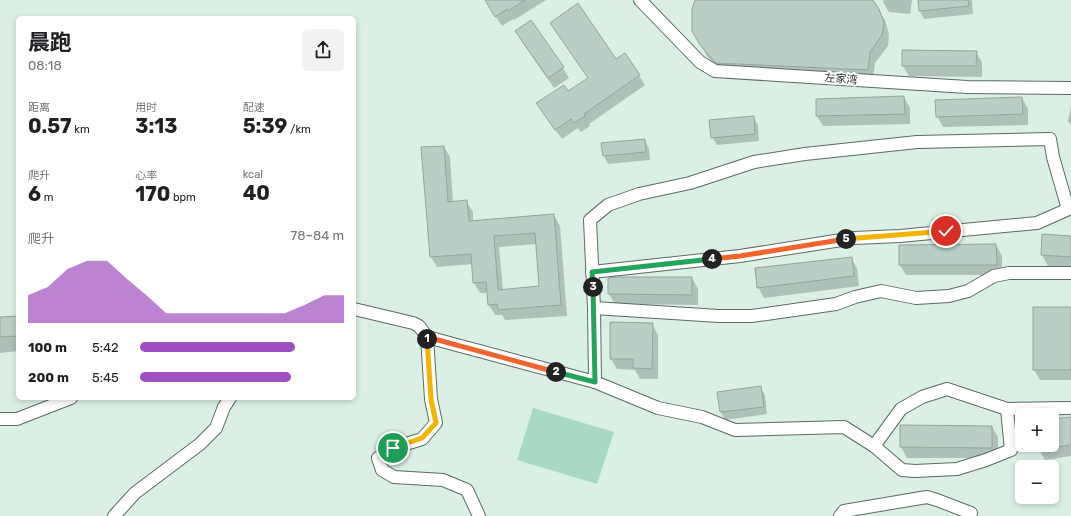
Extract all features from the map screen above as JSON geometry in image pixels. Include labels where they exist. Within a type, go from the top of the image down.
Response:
[{"type":"street","name":"左家湾","points":[[640,0],[700,62],[715,71],[967,87],[1071,88]]},
{"type":"street","points":[[592,272],[740,256],[854,238],[900,236],[1037,223],[1069,208],[1053,157],[1050,139],[917,142],[805,154],[754,162],[690,183],[639,194],[608,205],[590,220],[592,272],[594,308],[595,382]]},
{"type":"street","points":[[594,308],[719,316],[752,316],[836,304],[855,297],[881,291],[916,298],[949,296],[968,291],[994,276],[1009,273],[1071,273]]},
{"type":"street","points":[[356,309],[413,323],[419,326],[427,337],[431,399],[436,423],[422,438],[393,448],[378,458],[382,470],[394,477],[443,480],[467,490],[479,516]]},
{"type":"street","points":[[427,337],[595,382],[658,408],[702,417],[735,430],[844,427],[874,446],[902,470],[915,471],[957,469],[1011,450],[1007,409]]},
{"type":"street","points":[[874,446],[901,409],[922,397],[947,389],[1007,409],[1071,408]]},
{"type":"street","points":[[0,419],[17,419],[66,400]]},
{"type":"street","points":[[114,516],[135,493],[200,444],[216,428],[224,407],[229,400]]},
{"type":"street","points":[[840,516],[844,511],[927,497],[971,513]]},
{"type":"green space","points":[[533,408],[614,432],[597,484],[517,460]]},
{"type":"building","points":[[485,0],[525,0],[495,17]]},
{"type":"building","points":[[695,0],[873,0],[879,9],[884,23],[882,35],[870,52],[868,70],[716,63],[700,45],[692,31],[692,9]]},
{"type":"building","points":[[918,0],[968,0],[969,6],[919,11]]},
{"type":"building","points":[[578,3],[616,59],[625,53],[640,75],[584,114],[585,116],[574,123],[571,119],[555,130],[536,103],[564,85],[568,91],[588,78],[550,23]]},
{"type":"building","points":[[531,20],[564,67],[548,78],[515,31]]},
{"type":"building","points":[[902,50],[977,51],[976,66],[902,66]]},
{"type":"building","points":[[904,96],[905,114],[816,116],[816,99]]},
{"type":"building","points":[[1022,97],[1023,114],[936,117],[935,100]]},
{"type":"building","points":[[754,116],[755,134],[711,138],[709,120]]},
{"type":"building","points":[[645,139],[646,152],[603,156],[601,143]]},
{"type":"building","points":[[444,146],[448,202],[467,200],[469,221],[554,214],[561,305],[498,310],[497,304],[488,305],[486,282],[473,283],[471,254],[430,257],[421,147]],"holes":[[[535,233],[539,286],[498,290],[494,236]]]},
{"type":"building","points":[[1042,234],[1071,236],[1071,257],[1041,255]]},
{"type":"building","points":[[996,244],[997,265],[899,265],[899,245]]},
{"type":"building","points":[[852,257],[854,276],[757,288],[755,268]]},
{"type":"building","points":[[692,277],[692,295],[608,294],[608,278]]},
{"type":"building","points":[[1033,307],[1071,307],[1071,370],[1033,370]]},
{"type":"building","points":[[16,316],[16,336],[0,337],[0,317]]},
{"type":"building","points":[[610,322],[653,323],[652,369],[633,368],[633,359],[610,359]]},
{"type":"building","points":[[761,386],[764,407],[720,412],[717,392]]},
{"type":"building","points":[[1071,417],[1071,445],[1059,447],[1059,418]]},
{"type":"building","points":[[900,425],[992,426],[992,448],[900,447]]},
{"type":"route","points":[[393,448],[422,438],[436,423],[431,399],[427,337],[595,382],[592,272],[740,256],[854,238],[900,236],[946,231]]}]
